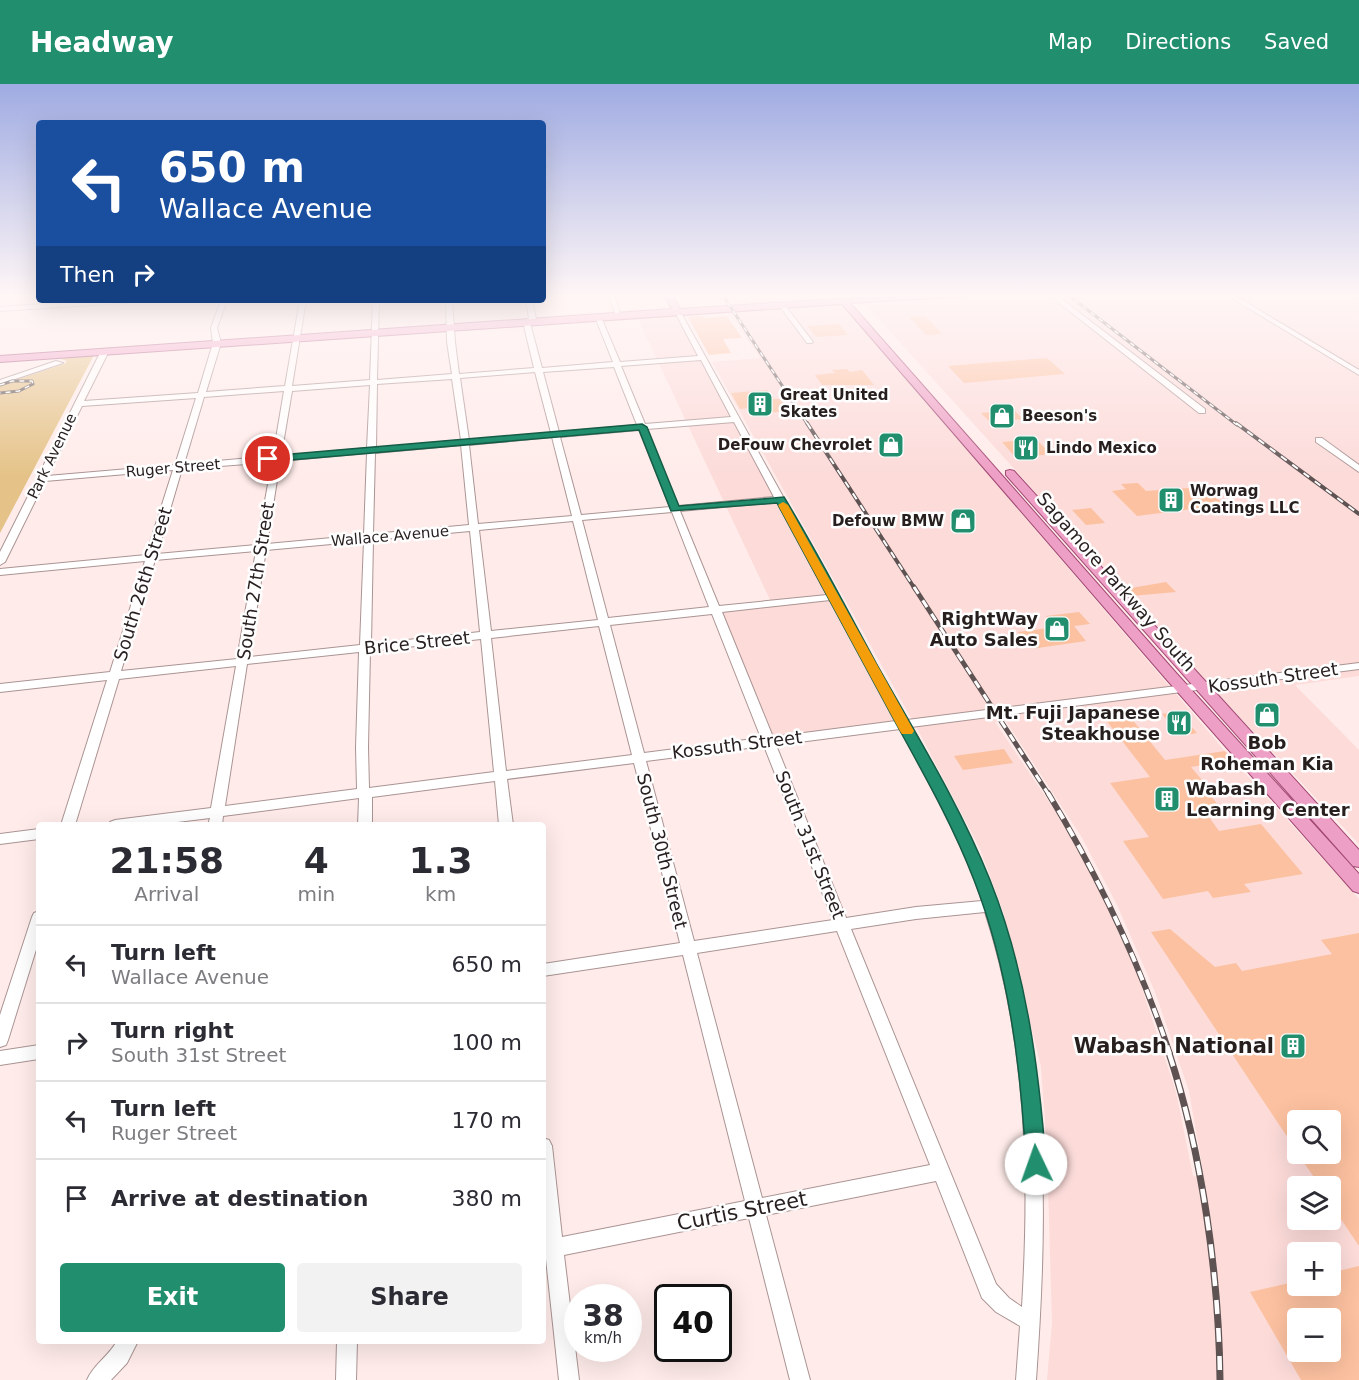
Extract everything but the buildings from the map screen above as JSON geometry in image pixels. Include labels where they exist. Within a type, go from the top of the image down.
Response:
[{"type":"main road","points":[[0,359],[59,354]]},
{"type":"main road","name":"Sagamore Parkway South","points":[[896,354],[1183,690],[1359,886]]},
{"type":"main road","name":"Sagamore Parkway South","points":[[901,354],[1359,861]]},
{"type":"street","name":"Park Avenue","points":[[0,562],[103,354]]},
{"type":"street","name":"South 26th Street","points":[[69,822],[213,354]]},
{"type":"street","name":"South 27th Street","points":[[216,819],[293,354]]},
{"type":"street","points":[[365,822],[366,793],[362,787],[374,354]]},
{"type":"street","points":[[453,354],[475,528],[506,822]]},
{"type":"street","name":"South 30th Street","points":[[535,354],[800,1380]]},
{"type":"street","name":"South 31st Street","points":[[613,354],[989,1291],[996,1301],[1031,1322]]},
{"type":"street","points":[[700,354],[964,837],[991,906],[1012,978],[1033,1108],[1037,1199],[1026,1380]]},
{"type":"street","points":[[1129,354],[1202,411]]},
{"type":"street","points":[[1328,354],[1359,373]]},
{"type":"street","points":[[78,404],[702,358]]},
{"type":"street","points":[[0,382],[59,363]]},
{"type":"street","name":"Ruger Street","points":[[41,479],[736,419]]},
{"type":"street","points":[[1319,440],[1359,469]]},
{"type":"street","name":"Wallace Avenue","points":[[0,572],[780,499]]},
{"type":"street","name":"Brice Street","points":[[0,688],[834,597]]},
{"type":"street","name":"Kossuth Street","points":[[166,822],[216,819],[366,793],[500,775],[1359,666]]},
{"type":"street","points":[[0,839],[36,834]]},
{"type":"street","points":[[546,970],[841,924],[991,906]]},
{"type":"street","points":[[0,1040],[36,926]]},
{"type":"street","points":[[0,1058],[36,1052]]},
{"type":"street","name":"Curtis Street","points":[[549,1249],[940,1172]]},
{"type":"street","points":[[546,1198],[549,1249],[569,1380]]},
{"type":"street","points":[[97,1380],[120,1356],[126,1344]]},
{"type":"street","points":[[346,1380],[347,1344]]},
{"type":"shaded area","points":[[655,354],[701,354],[903,724],[768,741],[716,611],[772,604]]},
{"type":"shaded area","points":[[758,354],[885,354],[1225,751],[1359,899],[1359,1380],[1047,1380],[1052,1323],[1047,1149],[1041,1067],[1004,914],[980,849],[919,732],[712,362],[760,358]],"holes":[[[1005,720],[1081,836],[1117,905],[1155,992],[1189,1091],[1204,1178],[1193,1176],[1176,1092],[1136,970],[1088,866],[1064,824],[995,722]]]},
{"type":"shaded area","points":[[911,354],[1359,354],[1359,676],[1295,685],[1359,750],[1359,844],[1219,695]]},
{"type":"shaded area","points":[[94,355],[0,533],[0,385],[64,364],[67,361],[61,359]]},
{"type":"railway","points":[[762,354],[808,425]]},
{"type":"railway","points":[[1145,354],[1237,425]]},
{"type":"railway","points":[[0,385],[12,381],[32,381],[33,384],[19,391],[0,393]]},
{"type":"railway","points":[[807,423],[915,589]]},
{"type":"railway","points":[[1236,423],[1359,514]]},
{"type":"railway","points":[[914,587],[1049,795]]},
{"type":"railway","points":[[1048,793],[1084,856],[1116,920],[1145,986],[1170,1054]]},
{"type":"railway","points":[[1169,1053],[1191,1132],[1206,1215],[1216,1299],[1220,1380]]},
{"type":"slow traffic","points":[[783,505],[907,731]]},
{"type":"place","name":"Great United Skates","points":[[760,404]]},
{"type":"place","name":"Beeson's","points":[[1002,416]]},
{"type":"place","name":"DeFouw Chevrolet","points":[[891,445]]},
{"type":"place","name":"Lindo Mexico","points":[[1026,448]]},
{"type":"place","name":"Worwag Coatings LLC","points":[[1171,500]]},
{"type":"place","name":"Defouw BMW","points":[[963,521]]},
{"type":"place","name":"RightWay Auto Sales","points":[[1057,629]]},
{"type":"place","name":"Bob Roheman Kia","points":[[1267,715]]},
{"type":"place","name":"Mt. Fuji Japanese Steakhouse","points":[[1179,723]]},
{"type":"place","name":"Wabash Learning Center","points":[[1167,799]]},
{"type":"place","name":"Wabash National","points":[[1293,1046]]},
{"type":"route","points":[[268,459],[642,427],[675,509],[780,499],[964,837],[983,882],[1012,978],[1033,1108],[1036,1164]]}]
